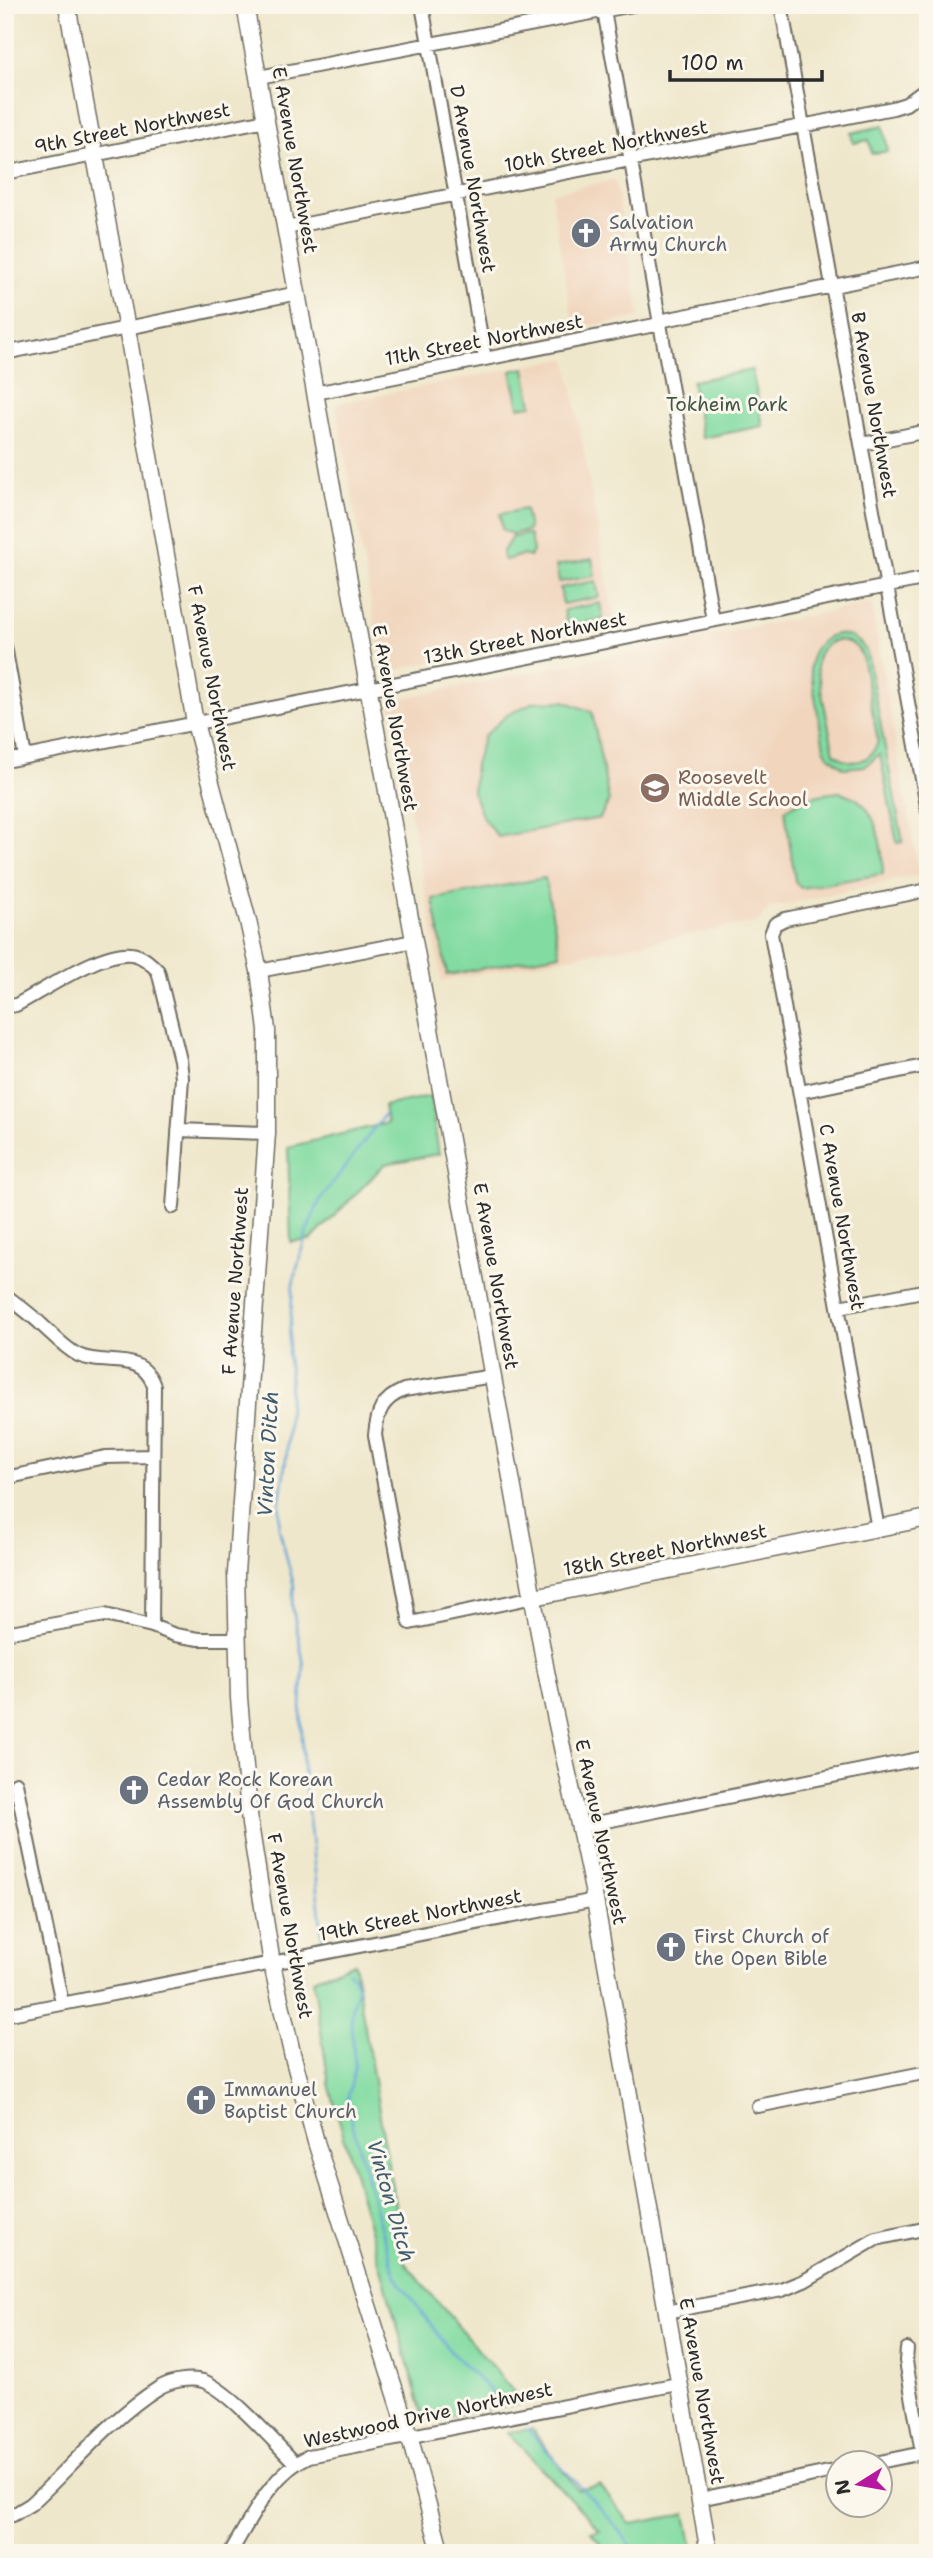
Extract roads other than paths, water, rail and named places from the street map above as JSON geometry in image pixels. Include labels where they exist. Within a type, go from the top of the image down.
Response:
[{"type":"street","name":"F Avenue Northwest","points":[[67,5],[127,329],[195,723],[248,921],[259,971],[267,1030],[267,1133],[236,1560],[239,1698],[247,1800],[272,1964],[292,2053],[316,2142],[409,2435],[440,2553]]},
{"type":"street","name":"E Avenue Northwest","points":[[245,5],[560,1745],[581,1826],[595,1899],[709,2553]]},
{"type":"street","name":"D Avenue Northwest","points":[[422,5],[485,359]]},
{"type":"street","points":[[259,77],[603,8],[633,5]]},
{"type":"street","name":"B Avenue Northwest","points":[[782,5],[928,812]]},
{"type":"street","points":[[603,8],[713,620]]},
{"type":"street","name":"10th Street Northwest","points":[[286,228],[893,108],[906,104],[928,88]]},
{"type":"street","name":"9th Street Northwest","points":[[5,173],[266,120]]},
{"type":"street","name":"11th Street Northwest","points":[[315,393],[928,267]]},
{"type":"street","points":[[5,353],[298,293]]},
{"type":"street","points":[[862,444],[928,431]]},
{"type":"street","name":"13th Street Northwest","points":[[5,761],[928,578]]},
{"type":"street","points":[[5,646],[25,757]]},
{"type":"street","name":"C Avenue Northwest","points":[[878,1529],[771,934],[775,924],[785,919],[928,890]]},
{"type":"street","points":[[259,971],[414,941]]},
{"type":"street","points":[[5,1007],[16,1005],[113,954],[133,954],[158,971],[181,1069],[173,1207]]},
{"type":"street","points":[[800,1092],[928,1065]]},
{"type":"street","points":[[178,1130],[267,1133]]},
{"type":"street","points":[[839,1307],[928,1290]]},
{"type":"street","points":[[5,1295],[44,1326],[59,1342],[80,1356],[142,1366],[150,1374],[154,1386],[152,1626]]},
{"type":"street","name":"18th Street Northwest","points":[[493,1376],[404,1390],[393,1395],[376,1417],[376,1435],[410,1623],[928,1518]]},
{"type":"street","points":[[5,1478],[105,1457],[153,1456]]},
{"type":"street","points":[[5,1633],[105,1615],[152,1626],[175,1635],[199,1639],[237,1639]]},
{"type":"street","points":[[581,1826],[928,1757]]},
{"type":"street","points":[[16,1783],[62,2003]]},
{"type":"street","name":"19th Street Northwest","points":[[5,2015],[595,1899]]},
{"type":"street","points":[[758,2106],[928,2072]]},
{"type":"street","points":[[666,2312],[782,2290],[804,2281],[876,2239],[928,2228]]},
{"type":"street","points":[[894,2458],[925,2452],[906,2361],[907,2349]]},
{"type":"street","points":[[5,2516],[13,2515],[31,2504],[132,2408],[159,2388],[177,2381],[203,2381],[227,2396],[295,2463]]},
{"type":"street","name":"Westwood Drive Northwest","points":[[230,2553],[277,2478],[295,2463],[309,2456],[678,2384]]},
{"type":"street","points":[[700,2499],[824,2473]]},
{"type":"waterway","name":"Vinton Ditch","points":[[323,1942],[303,1768],[301,1703],[304,1665],[292,1605],[294,1586],[279,1528],[287,1452],[290,1378],[288,1355],[293,1284],[307,1230],[320,1200],[384,1115]]},
{"type":"waterway","name":"Vinton Ditch","points":[[347,1971],[354,1976],[358,1988],[353,2003],[351,2025],[355,2067],[347,2103],[396,2277],[451,2352],[505,2405]]},
{"type":"waterway","name":"Vinton Ditch","points":[[527,2429],[611,2520],[636,2553]]},
{"type":"place","name":"Salvation Army Church","points":[[586,233]]},
{"type":"place","name":"Roosevelt Middle School","points":[[655,788]]},
{"type":"place","name":"Cedar Rock Korean Assembly Of God Church","points":[[134,1790]]},
{"type":"place","name":"First Church of the Open Bible","points":[[671,1947]]},
{"type":"place","name":"Immanuel Baptist Church","points":[[201,2100]]},
{"type":"park label","name":"Tokheim Park","points":[[727,404]]}]
